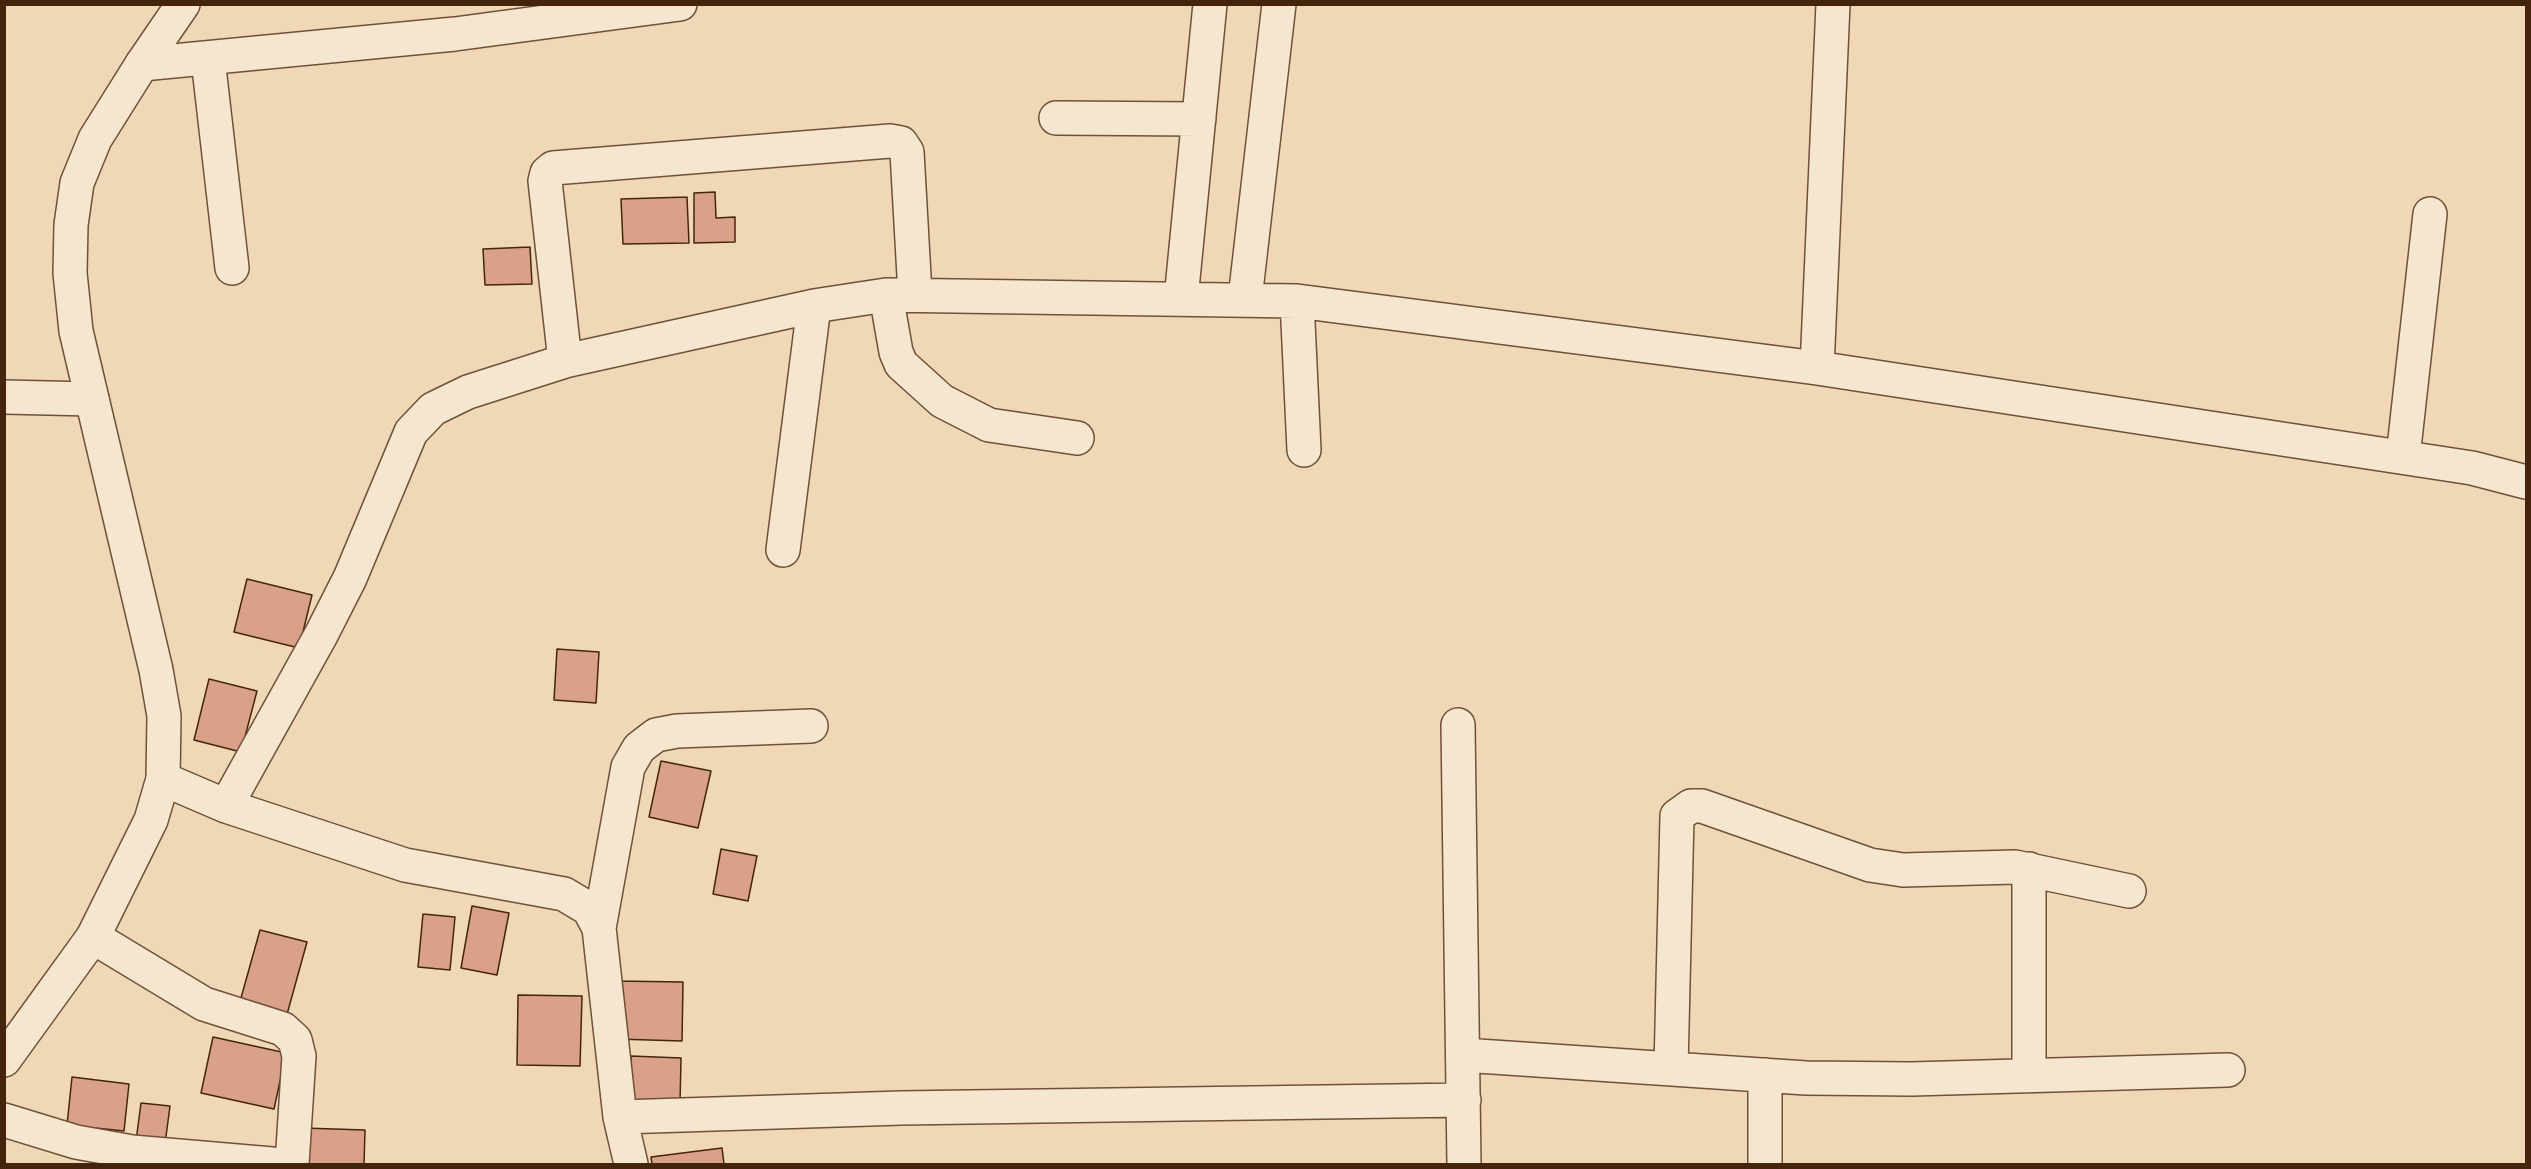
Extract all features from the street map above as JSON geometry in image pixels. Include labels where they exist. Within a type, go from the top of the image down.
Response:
[{"type":"street","points":[[4,1060],[93,936],[151,819],[163,779],[164,716],[156,670],[76,331],[70,273],[71,225],[77,183],[95,139],[183,4]]},
{"type":"street","points":[[142,64],[455,34],[680,4]]},
{"type":"street","points":[[1180,299],[1210,4]]},
{"type":"street","points":[[1245,299],[1279,4]]},
{"type":"street","points":[[1817,368],[1833,4]]},
{"type":"street","points":[[208,58],[232,268]]},
{"type":"street","points":[[1056,118],[1199,119]]},
{"type":"street","points":[[565,361],[545,181],[547,173],[553,168],[890,141],[901,143],[907,152],[896,352],[901,364],[942,400],[989,425],[1077,438]]},
{"type":"street","points":[[2403,457],[2430,214]]},
{"type":"street","points":[[226,806],[326,626],[350,578],[411,432],[433,409],[468,392],[565,361],[814,306],[900,294],[1297,301],[1817,368],[2472,468],[2526,482]]},
{"type":"street","points":[[1297,301],[1304,450]]},
{"type":"street","points":[[783,550],[814,306]]},
{"type":"street","points":[[4,398],[92,399]]},
{"type":"street","points":[[1458,725],[1464,1164]]},
{"type":"street","points":[[631,1164],[620,1117],[599,928],[628,767],[639,748],[656,735],[677,731],[811,726]]},
{"type":"street","points":[[163,779],[226,806],[405,865],[564,894],[589,909],[599,928]]},
{"type":"street","points":[[1671,1068],[1677,816],[1682,810],[1691,806],[1702,806],[1870,865],[1903,870],[2015,867],[2129,891]]},
{"type":"street","points":[[2029,869],[2030,1075]]},
{"type":"street","points":[[93,936],[204,1004],[283,1029],[295,1041],[299,1056],[292,1164]]},
{"type":"street","points":[[1463,1055],[1765,1075],[1912,1079],[2228,1070]]},
{"type":"street","points":[[1765,1075],[1766,1164]]},
{"type":"street","points":[[620,1117],[901,1108],[1464,1100]]},
{"type":"street","points":[[4,1120],[75,1153],[132,1152],[272,1164]]},
{"type":"building","points":[[715,192],[716,218],[735,217],[735,242],[694,243],[694,193]]},
{"type":"building","points":[[687,197],[689,243],[623,244],[621,199]]},
{"type":"building","points":[[530,247],[532,284],[485,285],[483,249]]},
{"type":"building","points":[[247,579],[312,595],[299,648],[234,632]]},
{"type":"building","points":[[557,649],[599,652],[596,703],[554,700]]},
{"type":"building","points":[[209,679],[257,691],[241,752],[194,740]]},
{"type":"building","points":[[661,761],[711,771],[698,828],[649,817]]},
{"type":"building","points":[[721,849],[757,856],[748,901],[713,894]]},
{"type":"building","points":[[472,906],[509,913],[497,975],[461,968]]},
{"type":"building","points":[[423,914],[455,917],[450,970],[418,967]]},
{"type":"building","points":[[260,930],[307,942],[286,1018],[239,1005]]},
{"type":"building","points":[[617,981],[683,982],[682,1041],[616,1039]]},
{"type":"building","points":[[518,995],[582,996],[580,1066],[517,1065]]},
{"type":"building","points":[[213,1037],[286,1053],[274,1109],[201,1093]]},
{"type":"building","points":[[631,1056],[681,1058],[680,1104],[630,1102]]},
{"type":"building","points":[[72,1077],[129,1084],[124,1131],[67,1125]]},
{"type":"building","points":[[141,1103],[170,1106],[165,1144],[136,1141]]},
{"type":"building","points":[[303,1128],[365,1130],[364,1164],[301,1164]]},
{"type":"building","points":[[722,1148],[724,1164],[652,1164],[651,1157]]}]
